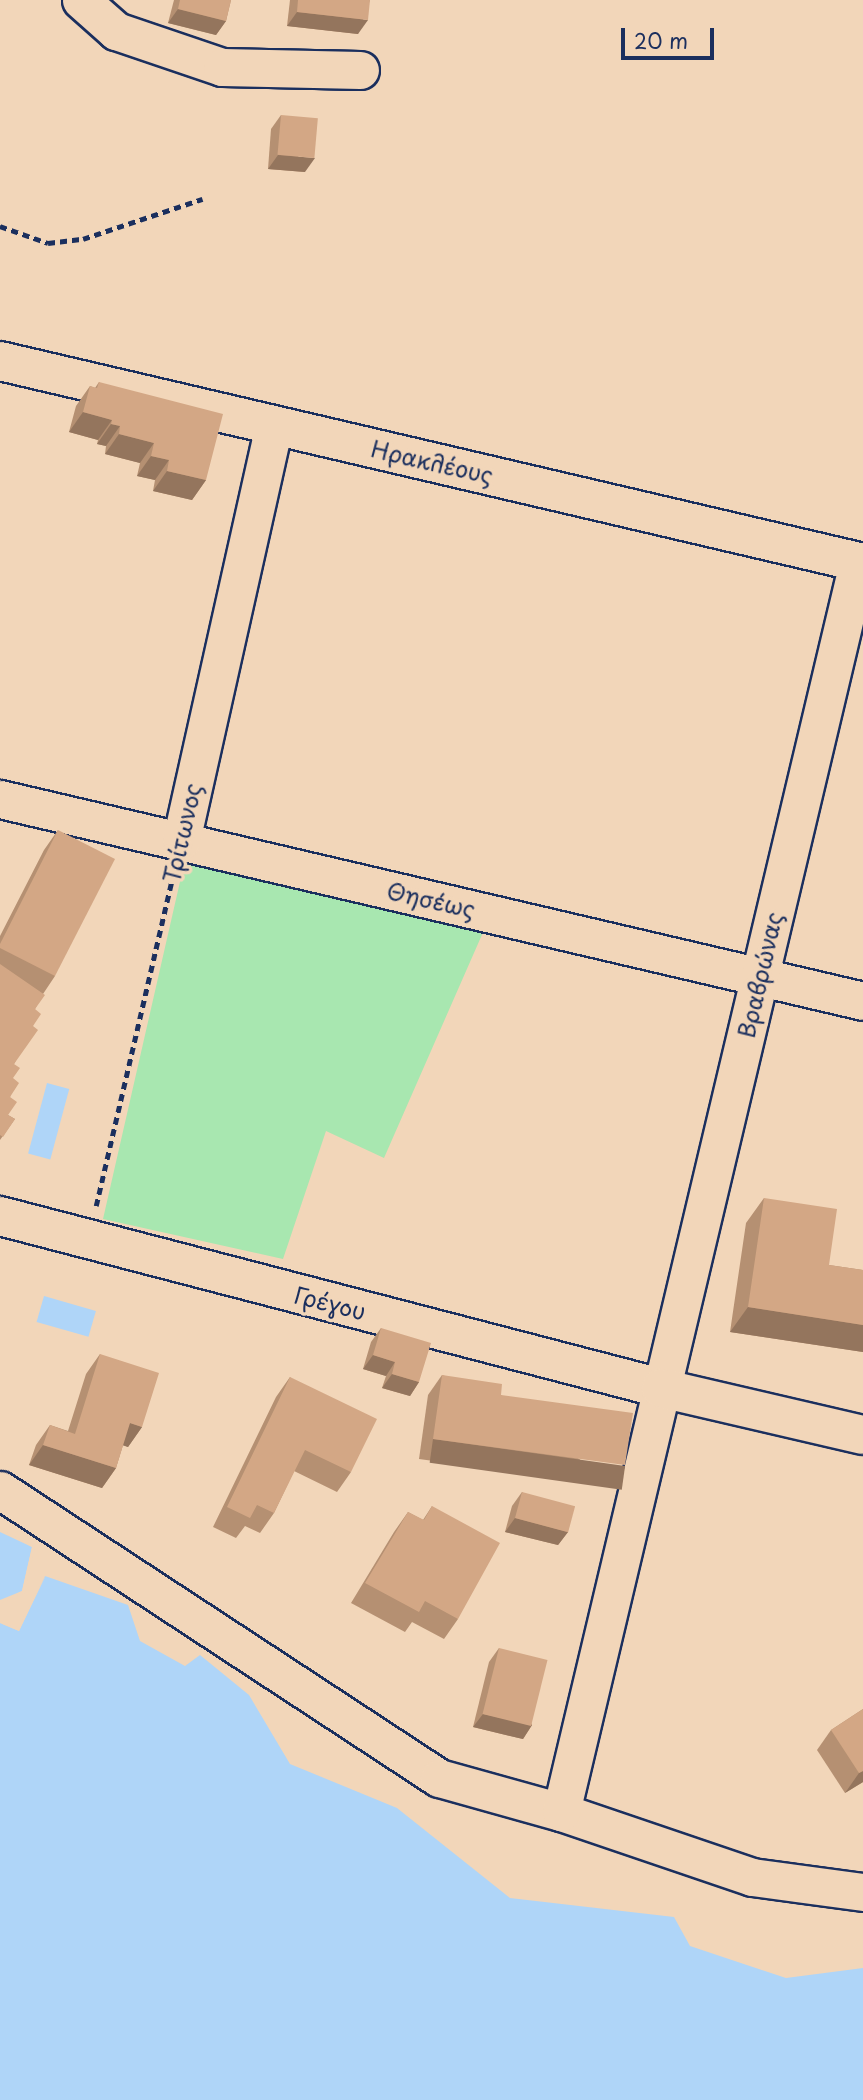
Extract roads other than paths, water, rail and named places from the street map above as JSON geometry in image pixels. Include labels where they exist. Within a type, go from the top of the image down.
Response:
[{"type":"main road","name":"Ηρακλέους","points":[[0,360],[274,425],[861,557]]},
{"type":"main road","name":"Γρέγου","points":[[0,1216],[661,1388],[863,1435]]},
{"type":"street","points":[[81,0],[116,31],[222,67],[360,70]]},
{"type":"street","name":"Τρίτωνος","points":[[181,841],[274,425]]},
{"type":"street","name":"Βραβρώνας","points":[[561,1812],[861,557]]},
{"type":"street","name":"Θησέως","points":[[0,799],[863,1001]]},
{"type":"street","points":[[0,1490],[439,1778],[561,1812],[752,1878],[863,1892]]},
{"type":"water","points":[[47,1083],[69,1089],[50,1159],[28,1154]]},
{"type":"water","points":[[44,1296],[96,1311],[88,1337],[37,1322]]},
{"type":"water","points":[[0,1532],[32,1547],[22,1591],[0,1600]]},
{"type":"water","points":[[45,1576],[128,1605],[140,1641],[185,1666],[200,1655],[249,1695],[290,1764],[397,1808],[510,1898],[674,1917],[690,1946],[786,1978],[863,1968],[863,2100],[0,2100],[0,1623],[19,1631]]}]
